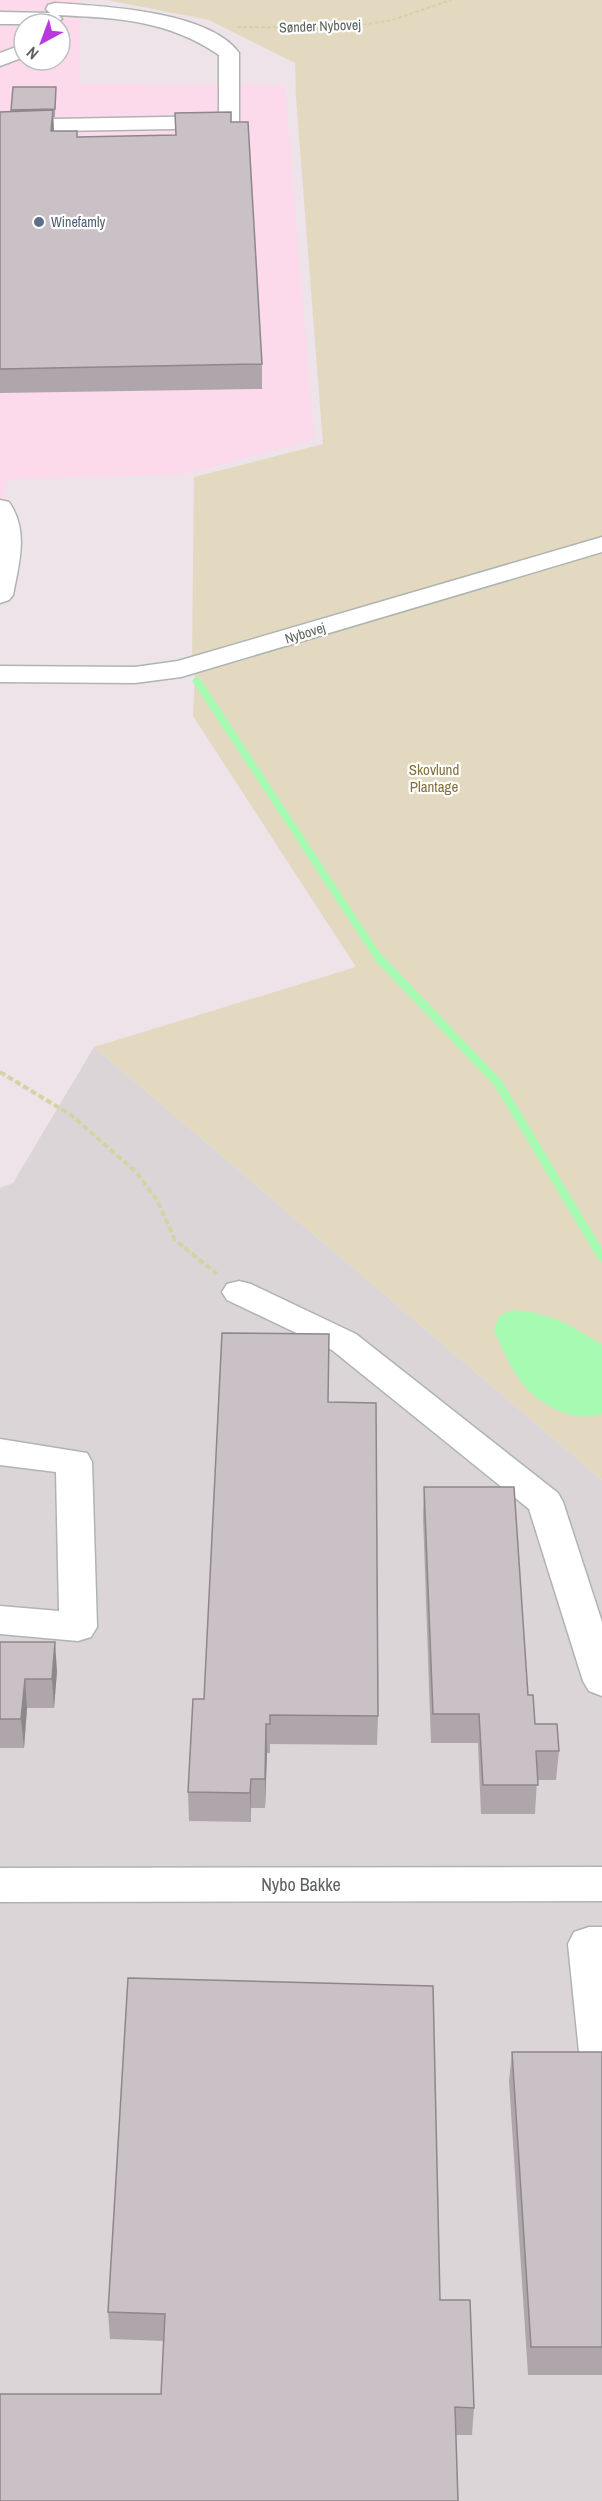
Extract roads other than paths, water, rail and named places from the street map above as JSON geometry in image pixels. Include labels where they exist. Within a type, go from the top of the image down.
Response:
[{"type":"street","points":[[0,126],[229,122],[229,53],[210,38],[153,18],[112,11],[72,12]]},
{"type":"street","points":[[0,507],[8,519],[10,536],[0,595]]},
{"type":"street","name":"Nybovej","points":[[0,674],[135,675],[181,669],[602,544]]},
{"type":"street","points":[[239,1292],[344,1342],[545,1502],[602,1681]]},
{"type":"street","points":[[0,1452],[74,1462],[78,1627],[0,1620]]},
{"type":"street","name":"Nybo Bakke","points":[[0,1885],[602,1884]]},
{"type":"street","points":[[600,2052],[589,1944],[602,1944]]},
{"type":"waterway","points":[[197,681],[380,960]]},
{"type":"waterway","points":[[379,958],[498,1083],[602,1257]]},
{"type":"place","name":"Winefamly","points":[[39,222]]},
{"type":"park label","name":"Skovlund Plantage","points":[[434,778]]}]
